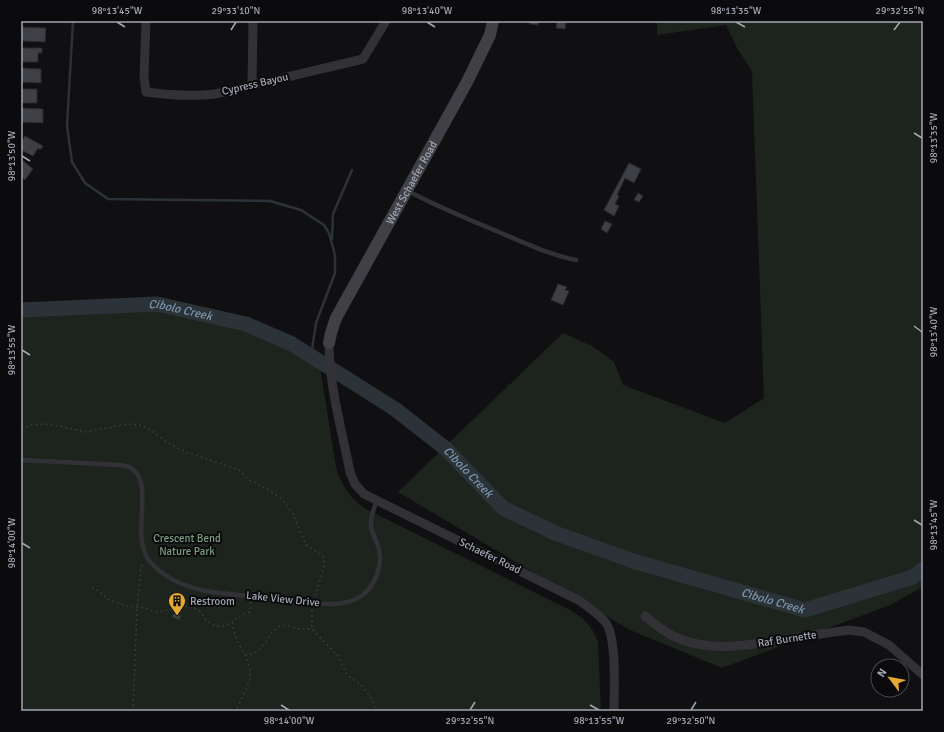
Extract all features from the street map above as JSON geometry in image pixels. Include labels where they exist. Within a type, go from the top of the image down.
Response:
[{"type":"street","name":"Cypress Bayou","points":[[146,21],[144,78],[146,92],[202,96],[363,59],[386,21]]},
{"type":"street","points":[[252,85],[254,21]]},
{"type":"street","name":"West Schaefer Road","points":[[329,343],[331,333],[340,311],[467,82],[490,35],[493,21]]},
{"type":"street","name":"Schaefer Road","points":[[329,343],[329,362],[350,472],[355,484],[364,494],[580,601],[598,615],[607,624],[612,640],[614,711]]},
{"type":"street","name":"Raf Burnette","points":[[645,616],[665,632],[682,640],[726,647],[744,646],[849,630],[864,632],[888,645],[923,675]]},
{"type":"lane","points":[[407,190],[465,218],[539,248],[576,260]]},
{"type":"lane","points":[[21,460],[120,465],[131,467],[137,473],[142,485],[140,538],[145,557]]},
{"type":"lane","name":"Lake View Drive","points":[[145,557],[152,565],[182,584],[204,591],[313,603],[329,604],[352,602],[367,591],[374,581],[380,566],[379,548],[371,526],[371,516],[377,500]]},
{"type":"path","points":[[21,428],[32,425],[49,424],[85,432],[128,424],[140,425],[186,452],[239,470],[249,480],[262,486],[282,499],[293,514],[306,545],[324,558],[324,566],[313,603],[312,629]]},
{"type":"path","points":[[133,711],[137,608],[141,568],[145,557]]},
{"type":"path","points":[[92,587],[112,602],[137,608],[145,608],[156,612],[190,606],[199,610],[206,620],[214,626],[224,626],[233,622],[237,617],[250,612],[252,596]]},
{"type":"path","points":[[233,622],[233,627],[240,646],[249,665],[250,677],[236,711]]},
{"type":"path","points":[[245,655],[253,654],[261,649],[273,631],[279,626],[286,625],[301,629],[312,629],[338,656],[347,674],[360,684],[370,696],[376,711]]},
{"type":"green space","points":[[657,21],[923,21],[923,587],[890,605],[722,668],[630,630],[398,492],[563,333],[592,346],[614,362],[623,385],[725,423],[764,398],[752,71],[738,50],[726,25],[657,35]]},
{"type":"green space","name":"Crescent Bend Nature Park","points":[[157,304],[246,324],[292,344],[319,361],[336,467],[343,486],[355,501],[366,509],[580,616],[591,627],[598,642],[601,711],[21,711],[21,310]]},
{"type":"building","points":[[522,21],[538,21],[538,25],[530,24],[530,22]]},
{"type":"building","points":[[557,22],[566,23],[565,29],[556,28]]},
{"type":"building","points":[[21,27],[46,28],[45,42],[21,41]]},
{"type":"building","points":[[21,48],[42,48],[42,53],[38,53],[38,62],[21,62]]},
{"type":"building","points":[[21,68],[41,69],[41,83],[21,82]]},
{"type":"building","points":[[21,89],[37,89],[37,103],[21,103]]},
{"type":"building","points":[[21,108],[43,109],[43,123],[21,122]]},
{"type":"building","points":[[25,136],[43,146],[40,150],[38,148],[33,156],[21,150],[21,140],[22,141]]},
{"type":"building","points":[[21,159],[33,169],[25,180],[21,177]]},
{"type":"building","points":[[629,163],[641,169],[634,183],[625,178],[617,195],[619,196],[615,204],[619,206],[614,216],[604,210]]},
{"type":"building","points":[[638,193],[643,196],[639,202],[634,200]]},
{"type":"building","points":[[605,221],[612,224],[607,233],[601,229]]},
{"type":"building","points":[[558,284],[567,287],[565,290],[569,291],[563,305],[551,300]]},
{"type":"building","name":"Restroom","points":[[174,613],[181,616],[179,620],[172,617]]},
{"type":"waterway","points":[[73,21],[67,126],[72,162],[85,183],[108,199],[270,201],[301,210],[324,225],[329,233],[335,255],[335,273],[316,323],[311,356]]},
{"type":"waterway","points":[[332,239],[333,214],[352,170]]},
{"type":"waterway","name":"Cibolo Creek","points":[[21,310],[157,304],[246,324],[292,344],[395,409],[446,449],[503,508],[555,533],[636,562],[805,610],[913,577],[923,569]]},
{"type":"place","name":"Restroom","points":[[177,616]]}]
